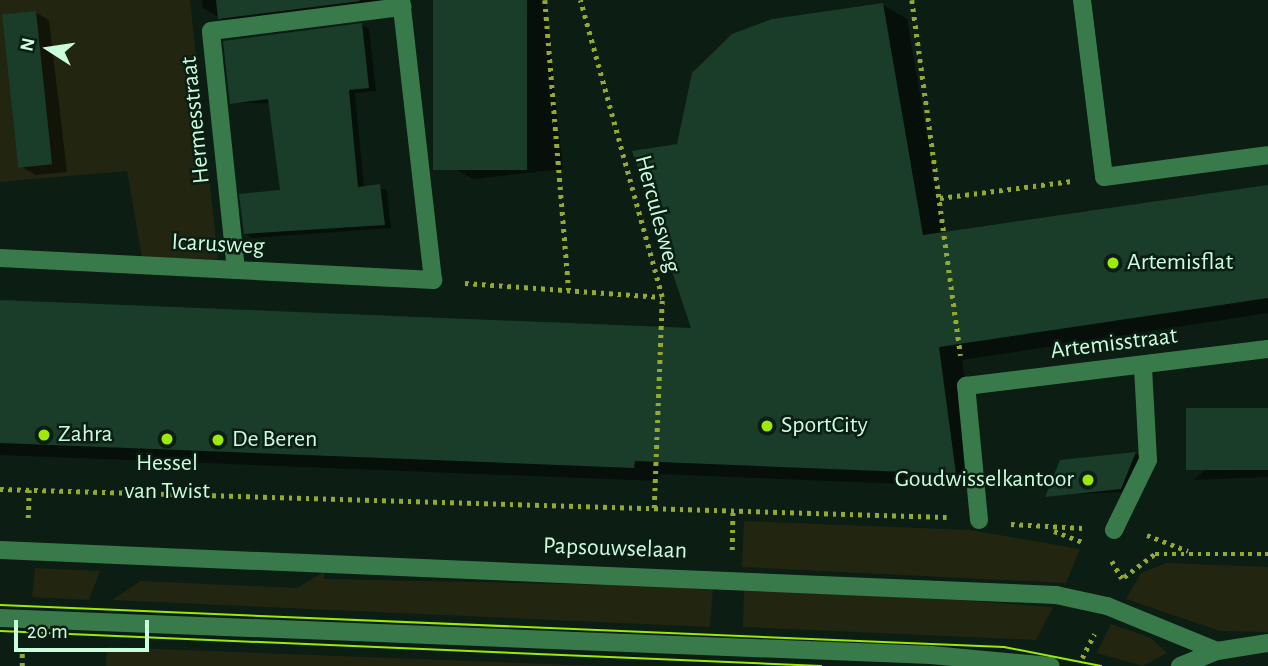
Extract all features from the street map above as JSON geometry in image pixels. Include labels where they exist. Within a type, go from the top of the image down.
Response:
[{"type":"street","points":[[1082,0],[1104,177],[1268,155]]},
{"type":"street","name":"Hermesstraat","points":[[236,270],[211,31],[401,4],[433,280]]},
{"type":"street","name":"Icarusweg","points":[[0,258],[433,280]]},
{"type":"street","name":"Artemisstraat","points":[[966,386],[1143,368],[1268,349]]},
{"type":"street","points":[[1114,530],[1148,460],[1143,368]]},
{"type":"street","points":[[966,386],[979,520]]},
{"type":"street","name":"Papsouwselaan","points":[[0,550],[1056,595],[1107,606],[1217,651]]},
{"type":"street","points":[[0,618],[972,656],[1050,666]]},
{"type":"street","points":[[1180,666],[1217,651],[1268,643]]},
{"type":"path","points":[[545,0],[569,290]]},
{"type":"path","name":"Herculesweg","points":[[433,280],[662,297],[582,0]]},
{"type":"path","points":[[912,0],[966,386]]},
{"type":"path","points":[[940,198],[1104,177]]},
{"type":"path","points":[[654,508],[662,297]]},
{"type":"path","name":"Papsouwselaan","points":[[0,489],[979,520],[1049,530]]},
{"type":"path","points":[[1188,551],[1268,554]]},
{"type":"green space","points":[[0,0],[190,0],[218,259],[142,257],[127,171],[0,182]]},
{"type":"green space","points":[[744,521],[970,530],[1080,549],[1066,583],[742,567]]},
{"type":"green space","points":[[1167,563],[1268,567],[1268,632],[1220,631],[1126,599],[1141,573]]},
{"type":"green space","points":[[35,568],[100,571],[89,600],[32,597]]},
{"type":"green space","points":[[324,572],[324,579],[713,587],[710,627],[112,600],[141,581],[297,588]]},
{"type":"green space","points":[[744,588],[1053,607],[1036,640],[743,627]]},
{"type":"green space","points":[[1111,624],[1151,638],[1167,653],[1143,666],[1097,653]]},
{"type":"green space","points":[[107,647],[601,666],[106,666]]},
{"type":"building","points":[[216,0],[359,0],[360,1],[218,19]]},
{"type":"building","points":[[433,0],[527,0],[527,170],[433,170]]},
{"type":"building","points":[[883,3],[923,235],[1268,185],[1268,298],[939,347],[956,474],[635,461],[634,468],[0,443],[0,300],[691,328],[632,151],[677,144],[692,73],[732,34],[772,19]]},
{"type":"building","points":[[36,11],[52,164],[18,168],[2,15]]},
{"type":"building","points":[[362,23],[369,88],[349,90],[358,187],[380,184],[385,225],[244,234],[239,194],[280,190],[268,99],[230,104],[223,41]]},
{"type":"building","points":[[1186,408],[1268,408],[1268,470],[1186,470]]},
{"type":"building","points":[[1136,452],[1121,489],[1045,497],[1060,460]]},
{"type":"tram line","points":[[0,605],[1004,647],[1101,666]]},
{"type":"tram line","points":[[0,631],[821,666]]},
{"type":"place","name":"Artemisflat","points":[[1113,263]]},
{"type":"place","name":"SportCity","points":[[767,426]]},
{"type":"place","name":"Zahra","points":[[44,435]]},
{"type":"place","name":"Hessel van Twist","points":[[167,439]]},
{"type":"place","name":"De Beren","points":[[218,440]]},
{"type":"place","name":"Goudwisselkantoor","points":[[1088,480]]}]
